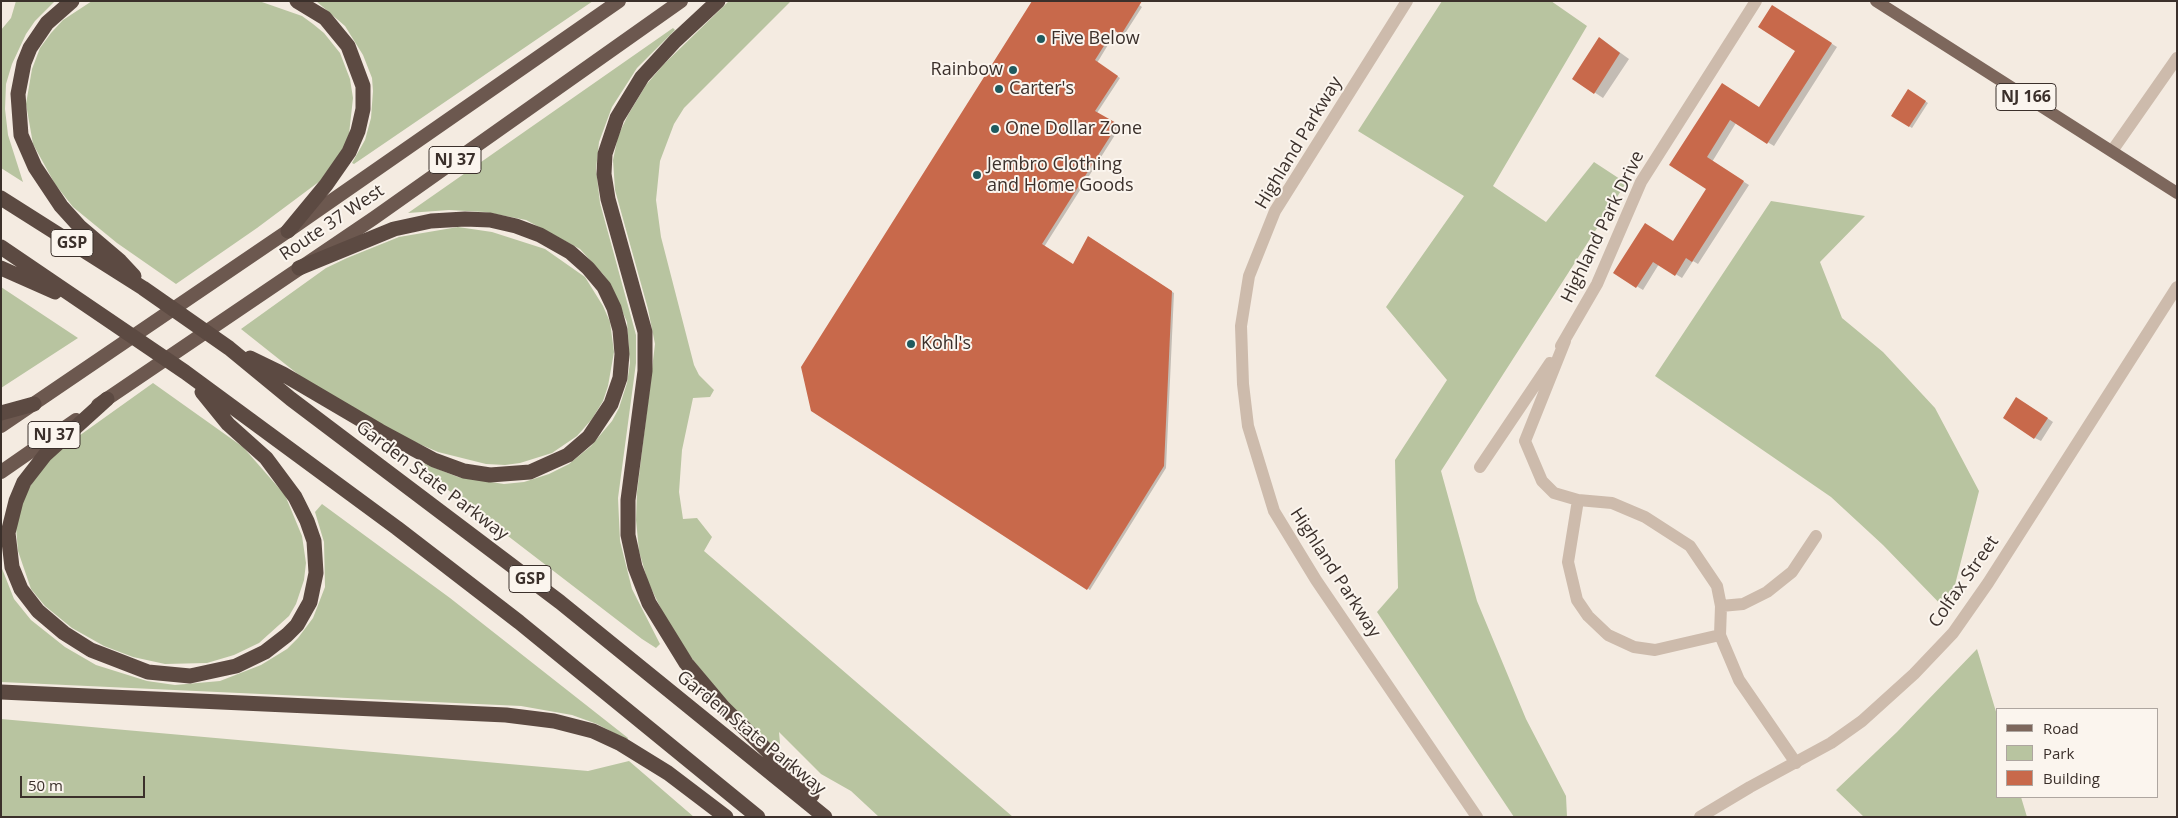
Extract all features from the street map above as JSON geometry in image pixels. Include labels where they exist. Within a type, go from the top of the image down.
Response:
[{"type":"highway","points":[[72,1],[47,23],[24,63],[18,94],[21,134],[35,167],[60,206],[80,227],[120,261],[142,288]]},
{"type":"highway","points":[[288,231],[326,185],[349,152],[358,131],[364,109],[363,86],[348,46],[325,18],[297,1]]},
{"type":"highway","name":"Route 37 West","points":[[1,426],[288,231],[619,1]]},
{"type":"highway","name":"Route 37 West","points":[[1,472],[374,218],[681,1]]},
{"type":"highway","points":[[718,1],[642,77],[617,118],[605,154],[604,174],[608,199],[645,332],[645,371],[628,500],[628,535],[635,567],[649,603],[686,663],[723,707],[834,817]]},
{"type":"highway","name":"Garden State Parkway","points":[[1,198],[142,288],[229,348],[291,399],[560,602],[825,817]]},
{"type":"highway","points":[[229,348],[292,378],[426,456],[448,466],[479,473],[517,474],[530,472],[555,462],[568,455],[589,437],[611,404],[620,378],[622,354],[620,330],[614,308],[604,287],[588,268],[570,252],[540,235],[516,226],[490,220],[431,221],[394,229],[298,268]]},
{"type":"highway","name":"GSP","points":[[1,247],[185,372],[397,528],[519,622],[758,817]]},
{"type":"highway","points":[[1,268],[92,309]]},
{"type":"highway","points":[[107,399],[45,455],[24,482],[16,501],[8,533],[9,557],[21,589],[49,622],[91,650],[118,662],[148,672],[183,676],[236,666],[265,652],[297,625],[310,602],[313,592],[316,573],[316,552],[307,520],[281,477],[266,458],[228,424],[185,372]]},
{"type":"highway","points":[[1,413],[34,404]]},
{"type":"highway","points":[[1,692],[506,715],[554,720],[593,731],[621,744],[668,773],[726,817]]},
{"type":"main road","name":"NJ 166","points":[[1876,1],[2177,193]]},
{"type":"street","name":"Highland Parkway","points":[[1407,1],[1275,211],[1249,276],[1241,326],[1243,384],[1248,426],[1274,511],[1316,580],[1477,817]]},
{"type":"street","name":"Highland Park Drive","points":[[1480,467],[1565,340],[1597,284],[1641,182],[1756,1]]},
{"type":"street","points":[[2112,151],[2177,58]]},
{"type":"street","name":"Colfax Street","points":[[1700,817],[1750,787],[1831,744],[1862,721],[1914,674],[1953,632],[1988,583],[2177,287]]},
{"type":"street","points":[[1565,340],[1525,441],[1542,480],[1554,493],[1578,500],[1612,503],[1645,517],[1690,546],[1717,586],[1722,606],[1720,635],[1739,680],[1796,764]]},
{"type":"street","points":[[1578,500],[1568,562],[1577,600],[1588,616],[1608,635],[1634,647],[1655,650],[1720,635]]},
{"type":"street","points":[[1722,606],[1743,604],[1767,592],[1792,572],[1816,536]]},
{"type":"green space","points":[[16,1],[55,1],[35,21],[26,34],[12,64],[6,84],[5,109],[8,135],[23,182],[1,168],[1,30],[11,18]]},
{"type":"green space","points":[[92,1],[259,1],[302,16],[324,33],[340,53],[350,79],[353,98],[349,134],[343,149],[320,181],[257,228],[176,284],[117,243],[73,207],[55,184],[33,144],[26,104],[32,69],[40,48],[63,20]]},
{"type":"green space","points":[[316,1],[593,1],[354,164],[352,163],[365,140],[371,118],[372,78],[363,55],[345,26]]},
{"type":"green space","points":[[729,1],[791,1],[684,108],[674,124],[660,161],[656,200],[661,237],[694,365],[699,375],[714,390],[710,397],[693,398],[682,450],[679,492],[683,519],[697,518],[712,537],[704,551],[1013,817],[879,817],[851,791],[821,774],[779,732],[781,755],[721,695],[690,656],[667,621],[648,582],[639,551],[636,520],[637,492],[655,344],[648,309],[615,190],[613,160],[618,136],[646,85],[664,64]]},
{"type":"green space","points":[[1442,1],[1551,1],[1587,26],[1493,186],[1546,222],[1594,162],[1626,183],[1441,471],[1477,601],[1526,719],[1566,796],[1567,817],[1514,817],[1377,612],[1398,588],[1395,460],[1447,380],[1386,307],[1464,196],[1358,131]]},
{"type":"green space","points":[[673,28],[675,30],[637,68],[612,107],[599,142],[596,169],[600,203],[636,335],[636,363],[618,498],[620,541],[632,589],[660,644],[656,648],[413,463],[415,460],[458,477],[504,484],[524,482],[549,474],[569,464],[591,446],[612,421],[619,408],[627,383],[630,363],[627,322],[611,285],[580,249],[526,220],[485,212],[449,210],[408,213]]},
{"type":"green space","points":[[1771,201],[1865,216],[1820,262],[1842,318],[1883,352],[1935,408],[1979,491],[1948,612],[1883,545],[1831,497],[1655,376]]},
{"type":"green space","points":[[458,227],[492,232],[545,249],[585,277],[603,306],[610,322],[614,352],[608,386],[603,401],[592,419],[577,436],[552,453],[520,463],[505,465],[486,464],[438,452],[403,437],[304,379],[241,329],[326,268],[347,258],[399,237]]},
{"type":"green space","points":[[1,287],[78,338],[1,388]]},
{"type":"green space","points":[[153,383],[243,447],[285,495],[302,536],[306,563],[304,580],[296,604],[289,616],[259,643],[234,655],[207,663],[165,664],[133,657],[104,646],[72,628],[45,606],[31,589],[18,551],[16,527],[22,501],[40,469],[62,448]]},
{"type":"green space","points":[[322,504],[450,598],[628,738],[627,740],[597,724],[572,715],[521,706],[1,682],[1,566],[14,599],[31,620],[65,647],[96,665],[147,681],[175,685],[220,681],[261,665],[287,649],[298,638],[313,618],[325,587],[324,542],[315,512]]},
{"type":"green space","points":[[1977,649],[1996,712],[1996,798],[2021,798],[2027,817],[1864,817],[1836,790],[1897,732]]},
{"type":"green space","points":[[1,719],[588,771],[629,761],[694,817],[1,817]]},
{"type":"building","points":[[1032,1],[1142,1],[1121,35],[1114,30],[1095,60],[1118,76],[1095,111],[1118,124],[1042,244],[1073,264],[1088,236],[1172,291],[1164,466],[1087,590],[811,411],[801,367]]},
{"type":"building","points":[[1772,5],[1832,43],[1767,144],[1730,120],[1707,157],[1744,181],[1692,262],[1686,258],[1675,276],[1653,262],[1636,288],[1613,273],[1645,223],[1673,241],[1706,189],[1669,165],[1722,83],[1759,107],[1795,51],[1758,27]]},
{"type":"building","points":[[1599,37],[1620,53],[1594,94],[1572,79]]},
{"type":"building","points":[[1908,89],[1926,101],[1909,127],[1891,116]]},
{"type":"building","points":[[2016,397],[2048,418],[2034,439],[2003,418]]},
{"type":"place","name":"Five Below","points":[[1041,39]]},
{"type":"place","name":"Rainbow","points":[[1013,70]]},
{"type":"place","name":"Carter's","points":[[999,89]]},
{"type":"place","name":"One Dollar Zone","points":[[995,129]]},
{"type":"place","name":"Jembro Clothing and Home Goods","points":[[977,175]]},
{"type":"place","name":"Kohl's","points":[[911,344]]}]
